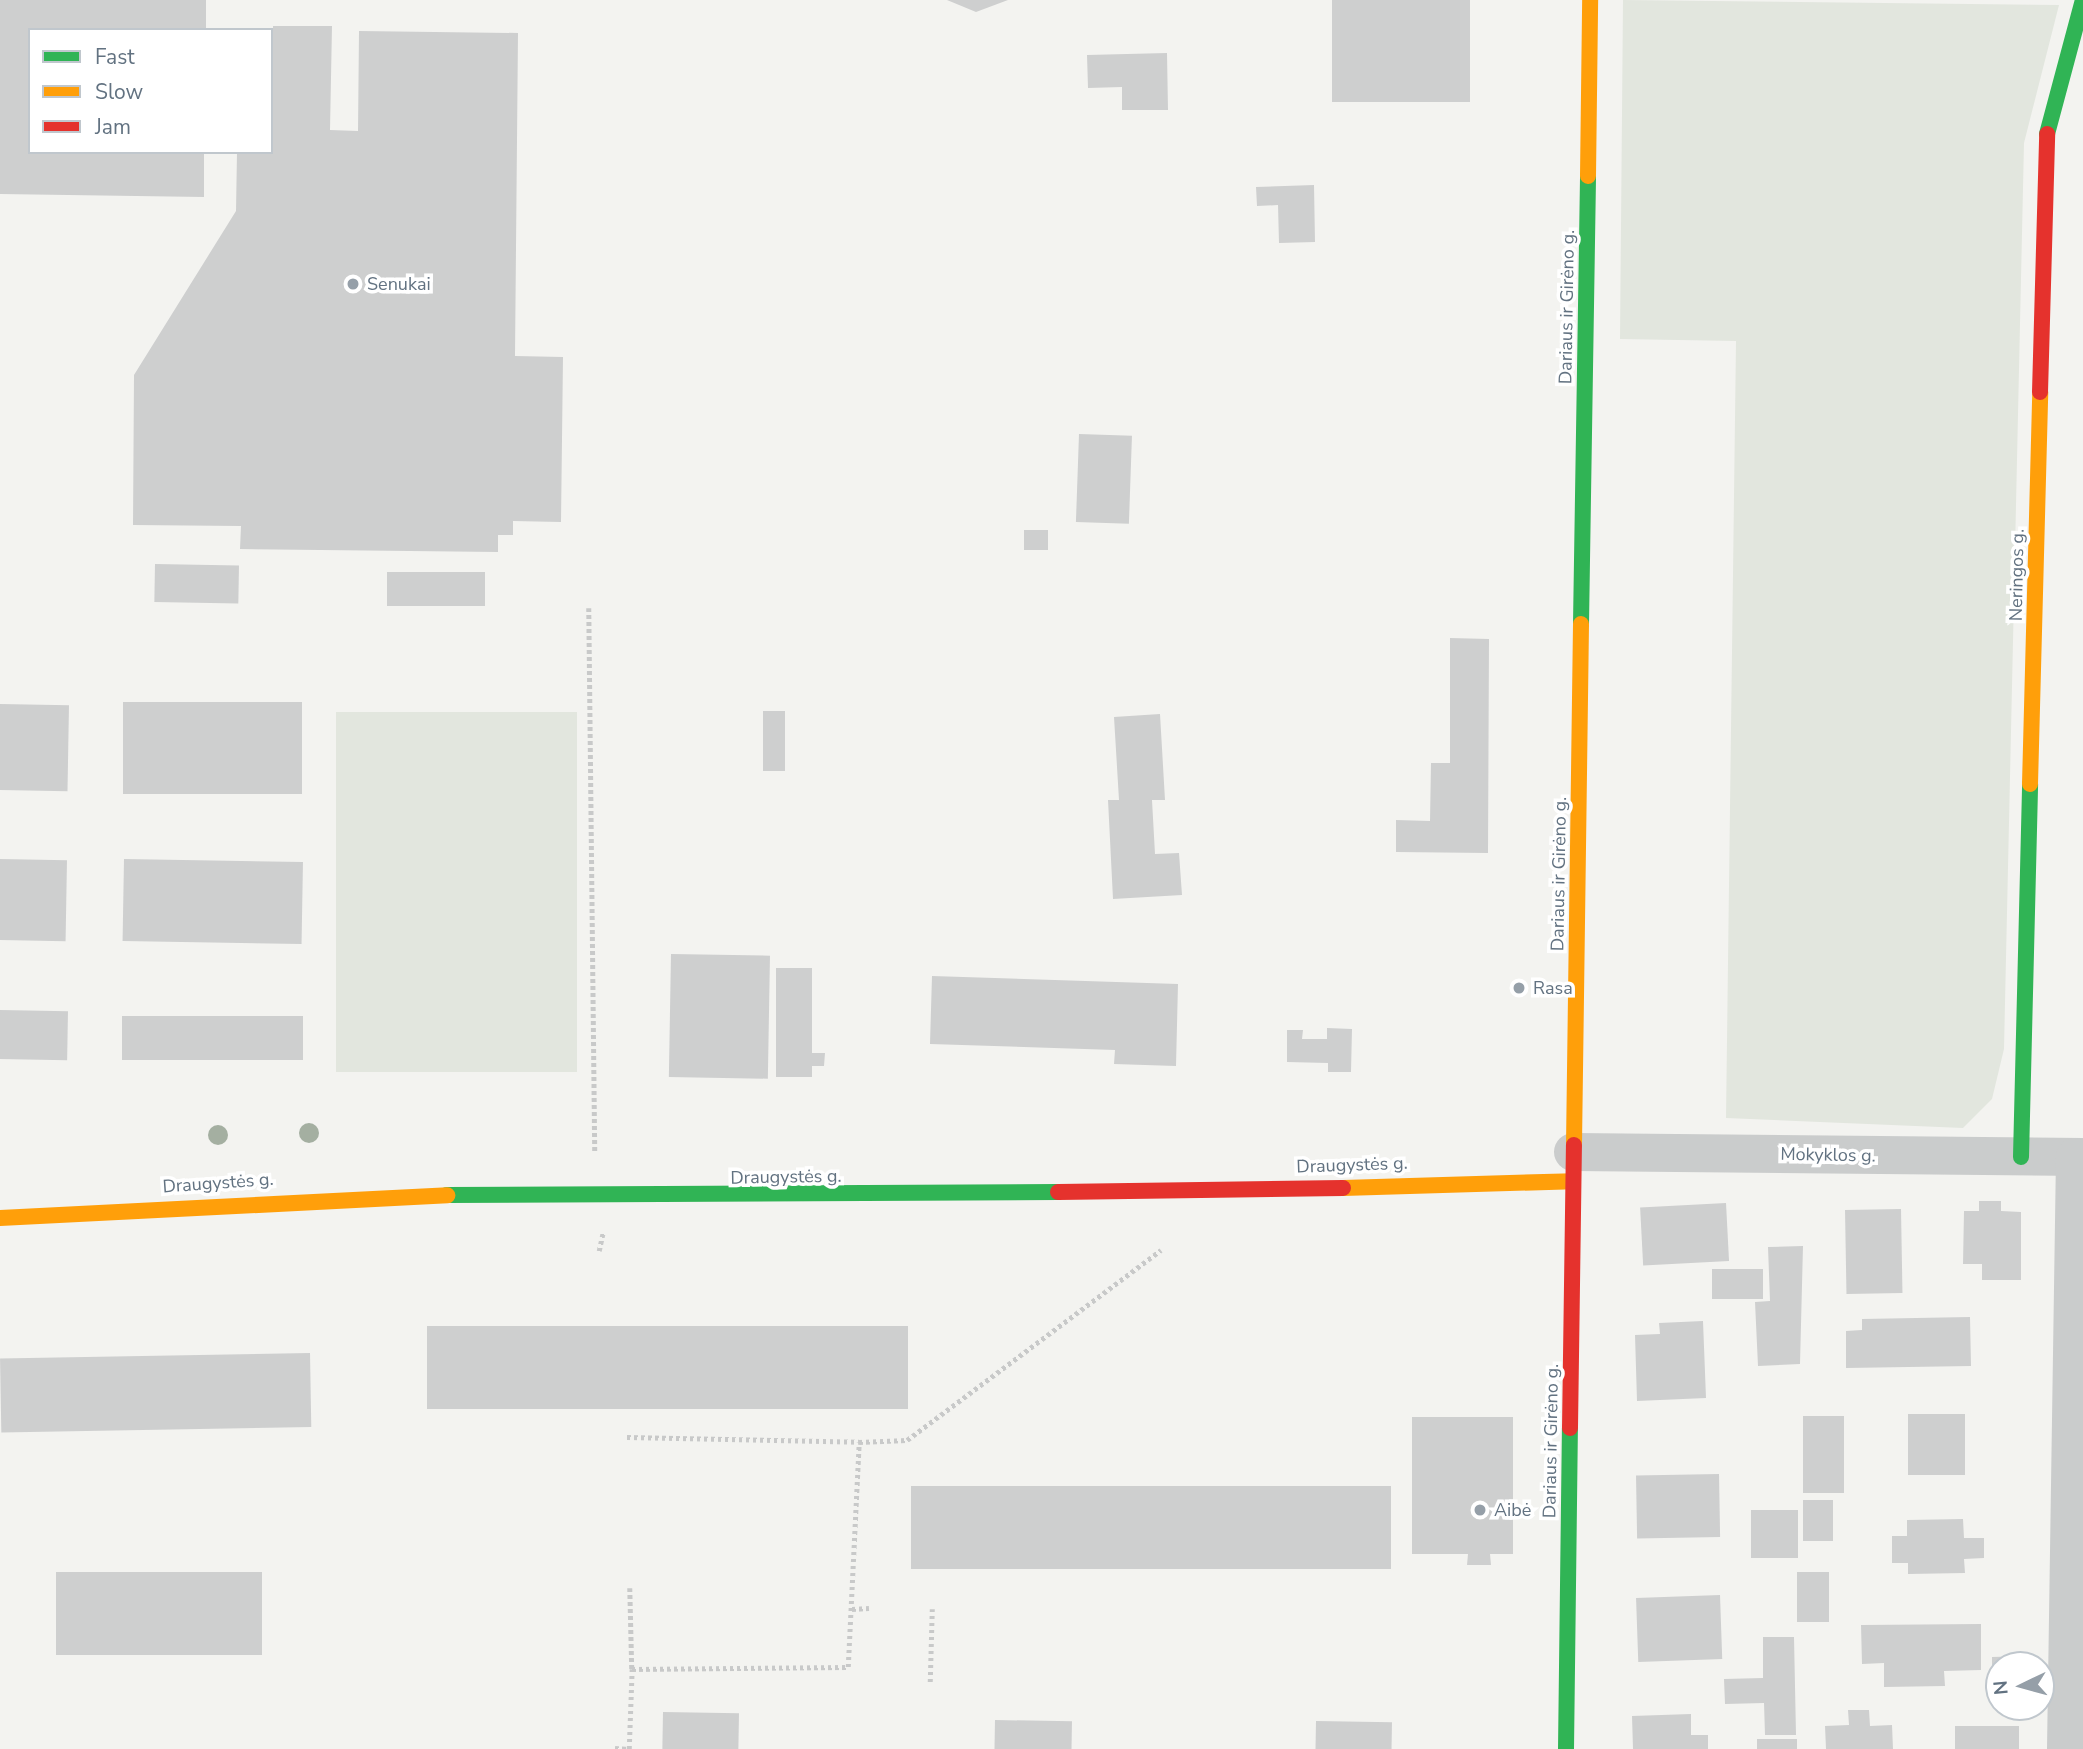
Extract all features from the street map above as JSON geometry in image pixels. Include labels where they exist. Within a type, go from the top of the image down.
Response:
[{"type":"street","name":"Dariaus ir Girėno g.","points":[[1566,1749],[1590,0]]},
{"type":"street","name":"Neringos g.","points":[[2021,1157],[2047,122],[2083,0]]},
{"type":"street","name":"Mokyklos g.","points":[[1573,1167],[2079,1157]]},
{"type":"street","points":[[2066,1749],[2079,1157]]},
{"type":"street","name":"Draugystės g.","points":[[0,1218],[318,1196],[609,1198],[1573,1167]]},
{"type":"path","points":[[589,608],[593,1126],[609,1198]]},
{"type":"path","points":[[627,1437],[859,1442],[907,1440],[1161,1250]]},
{"type":"path","points":[[632,1669],[848,1667],[859,1442]]},
{"type":"path","points":[[615,1748],[629,1749],[632,1669],[630,1588]]},
{"type":"path","points":[[852,1609],[869,1608]]},
{"type":"path","points":[[930,1682],[932,1609]]},
{"type":"shaded area","points":[[1623,0],[2059,5],[2024,143],[2004,1049],[1992,1099],[1963,1128],[1726,1118],[1736,341],[1620,339]]},
{"type":"shaded area","points":[[336,712],[577,712],[577,1072],[336,1072]]},
{"type":"building","points":[[0,0],[206,0],[206,28],[28,28],[28,154],[204,154],[204,197],[0,194]]},
{"type":"building","points":[[947,0],[1008,0],[976,12]]},
{"type":"building","points":[[1332,0],[1470,0],[1470,102],[1332,102]]},
{"type":"building","name":"Senukai","points":[[332,26],[330,130],[358,131],[359,31],[518,33],[515,356],[563,357],[561,522],[513,521],[513,535],[498,535],[498,552],[240,549],[241,526],[133,525],[134,375],[236,211],[237,154],[273,154],[273,28]]},
{"type":"building","points":[[1167,53],[1168,110],[1122,110],[1122,87],[1088,88],[1087,55]]},
{"type":"building","points":[[1314,185],[1315,242],[1279,243],[1278,205],[1257,206],[1256,187]]},
{"type":"building","points":[[1079,434],[1132,436],[1129,524],[1076,522]]},
{"type":"building","points":[[1024,530],[1048,530],[1048,550],[1024,550]]},
{"type":"building","points":[[155,564],[239,565],[238,603],[154,602]]},
{"type":"building","points":[[387,572],[485,572],[485,606],[387,606]]},
{"type":"building","points":[[1450,638],[1489,639],[1488,853],[1396,852],[1396,820],[1430,821],[1431,763],[1450,763]]},
{"type":"building","points":[[123,702],[302,702],[302,794],[123,794]]},
{"type":"building","points":[[0,704],[69,705],[67,791],[0,790]]},
{"type":"building","points":[[763,711],[785,711],[785,771],[763,771]]},
{"type":"building","points":[[1160,714],[1165,800],[1152,800],[1155,854],[1179,853],[1182,895],[1113,899],[1108,800],[1119,800],[1114,717]]},
{"type":"building","points":[[0,859],[67,860],[66,941],[0,940]]},
{"type":"building","points":[[124,859],[303,862],[302,944],[123,941]]},
{"type":"building","points":[[671,954],[770,956],[768,1079],[669,1077]]},
{"type":"building","points":[[776,968],[812,968],[812,1053],[825,1053],[824,1066],[812,1066],[812,1077],[776,1077]]},
{"type":"building","points":[[932,976],[1178,984],[1176,1066],[1114,1064],[1115,1050],[930,1044]]},
{"type":"building","points":[[0,1010],[68,1011],[67,1060],[0,1059]]},
{"type":"building","points":[[122,1016],[303,1016],[303,1060],[122,1060]]},
{"type":"building","points":[[1327,1028],[1352,1029],[1351,1072],[1328,1072],[1328,1063],[1287,1062],[1287,1030],[1303,1030],[1302,1039],[1327,1039]]},
{"type":"building","points":[[1979,1201],[2001,1201],[2001,1211],[2021,1212],[2021,1280],[1982,1280],[1982,1264],[1963,1264],[1964,1211],[1979,1211]]},
{"type":"building","points":[[1726,1203],[1729,1261],[1643,1265],[1640,1208]]},
{"type":"building","points":[[1901,1209],[1902,1293],[1846,1294],[1845,1210]]},
{"type":"building","points":[[1803,1246],[1800,1364],[1758,1366],[1755,1302],[1770,1301],[1768,1247]]},
{"type":"building","points":[[1712,1269],[1763,1269],[1763,1299],[1712,1299]]},
{"type":"building","points":[[1970,1317],[1971,1366],[1846,1368],[1846,1331],[1862,1330],[1862,1319]]},
{"type":"building","points":[[1703,1321],[1706,1398],[1637,1401],[1635,1335],[1660,1334],[1659,1323]]},
{"type":"building","points":[[427,1326],[908,1326],[908,1409],[427,1409]]},
{"type":"building","points":[[310,1353],[311,1427],[1,1432],[0,1358]]},
{"type":"building","points":[[1908,1414],[1965,1414],[1965,1475],[1908,1475]]},
{"type":"building","points":[[1803,1416],[1844,1416],[1844,1493],[1803,1493]]},
{"type":"building","points":[[1412,1417],[1513,1417],[1513,1554],[1490,1554],[1491,1565],[1467,1565],[1468,1554],[1412,1554]]},
{"type":"building","points":[[1719,1474],[1720,1537],[1637,1538],[1636,1475]]},
{"type":"building","points":[[911,1486],[1391,1486],[1391,1569],[911,1569]]},
{"type":"building","points":[[1803,1500],[1833,1500],[1833,1541],[1803,1541]]},
{"type":"building","points":[[1751,1510],[1798,1510],[1798,1558],[1751,1558]]},
{"type":"building","points":[[1963,1519],[1964,1538],[1984,1538],[1984,1558],[1964,1559],[1965,1573],[1908,1574],[1908,1563],[1892,1563],[1892,1536],[1907,1536],[1907,1520]]},
{"type":"building","points":[[56,1572],[262,1572],[262,1655],[56,1655]]},
{"type":"building","points":[[1797,1572],[1829,1572],[1829,1622],[1797,1622]]},
{"type":"building","points":[[1720,1595],[1722,1659],[1638,1662],[1636,1598]]},
{"type":"building","points":[[1981,1624],[1981,1670],[1944,1671],[1945,1686],[1884,1687],[1884,1663],[1862,1664],[1861,1625]]},
{"type":"building","points":[[1763,1637],[1794,1637],[1796,1735],[1765,1735],[1764,1703],[1725,1704],[1724,1679],[1763,1678]]},
{"type":"building","points":[[1848,1710],[1869,1710],[1870,1726],[1892,1725],[1893,1749],[1826,1749],[1825,1726],[1849,1725]]},
{"type":"building","points":[[663,1712],[739,1713],[738,1749],[662,1749]]},
{"type":"building","points":[[1691,1714],[1691,1735],[1708,1735],[1708,1749],[1633,1749],[1632,1716]]},
{"type":"building","points":[[995,1720],[1072,1721],[1072,1749],[994,1749]]},
{"type":"building","points":[[1316,1721],[1392,1722],[1392,1749],[1316,1749]]},
{"type":"building","points":[[1955,1726],[2019,1726],[2019,1749],[1955,1749]]},
{"type":"building","points":[[1757,1739],[1797,1739],[1797,1749],[1757,1749]]},
{"type":"traffic: fast","points":[[2047,134],[2083,0]]},
{"type":"traffic: fast","points":[[1581,624],[1588,176]]},
{"type":"traffic: fast","points":[[2021,1157],[2030,784]]},
{"type":"traffic: fast","points":[[447,1195],[1058,1192]]},
{"type":"traffic: fast","points":[[1566,1749],[1570,1428]]},
{"type":"traffic: slow","points":[[1588,176],[1590,0]]},
{"type":"traffic: slow","points":[[2030,784],[2040,392]]},
{"type":"traffic: slow","points":[[1574,1145],[1581,624]]},
{"type":"traffic: slow","points":[[1343,1188],[1573,1181]]},
{"type":"traffic: slow","points":[[0,1218],[447,1195]]},
{"type":"traffic: jam","points":[[2040,392],[2047,134]]},
{"type":"traffic: jam","points":[[1570,1428],[1574,1145]]},
{"type":"traffic: jam","points":[[1058,1192],[1343,1188]]},
{"type":"place","name":"Senukai","points":[[353,284]]},
{"type":"place","name":"Rasa","points":[[1519,988]]},
{"type":"place","name":"Aibė","points":[[1480,1510]]}]
